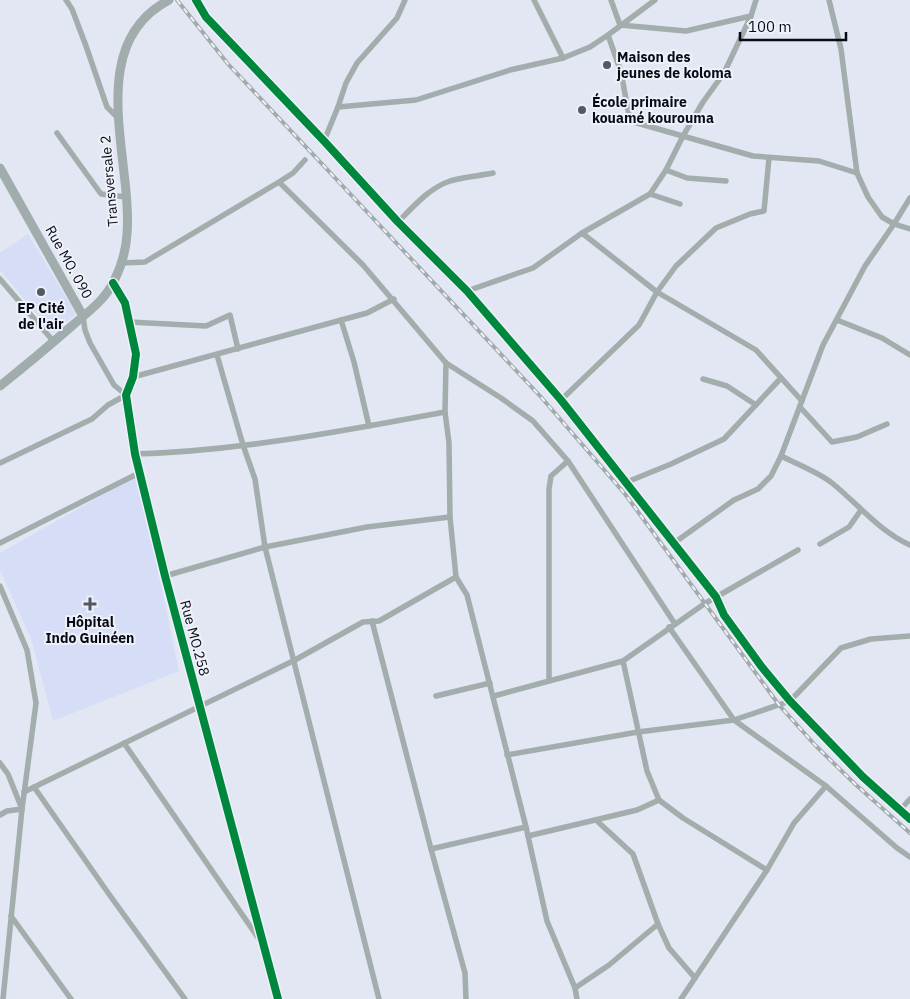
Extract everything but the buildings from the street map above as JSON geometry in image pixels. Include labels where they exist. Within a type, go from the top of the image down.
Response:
[{"type":"street","points":[[66,0],[72,9],[83,36],[107,107],[117,117]]},
{"type":"street","name":"Transversale 2","points":[[0,386],[104,298],[122,263],[127,234],[126,197],[117,117],[118,86],[123,58],[130,39],[158,2],[169,0]]},
{"type":"street","points":[[196,0],[206,17],[324,140],[398,222],[467,291],[561,400],[627,482],[716,597],[724,615],[790,701],[863,777],[910,819]]},
{"type":"street","points":[[324,140],[346,83],[357,63],[397,18],[405,0]]},
{"type":"street","points":[[534,0],[563,58]]},
{"type":"street","points":[[611,0],[620,25]]},
{"type":"street","points":[[338,107],[416,100],[510,70],[563,58],[590,47],[655,0]]},
{"type":"street","points":[[467,291],[534,268],[582,233],[650,194],[666,170],[703,102],[724,73],[756,0]]},
{"type":"street","points":[[829,0],[841,48],[857,173],[868,197],[882,217],[894,224],[910,229]]},
{"type":"street","points":[[620,25],[686,31],[750,16]]},
{"type":"street","points":[[608,35],[622,72],[628,120],[632,123],[753,156],[820,161],[857,173]]},
{"type":"street","points":[[57,133],[101,194],[126,197]]},
{"type":"street","points":[[561,400],[639,325],[657,292],[676,266],[716,228],[750,214],[764,211],[769,158]]},
{"type":"street","points":[[122,263],[145,262],[279,182],[292,173],[305,160]]},
{"type":"street","name":"Rue MO. 090","points":[[0,168],[83,316],[85,330],[95,352],[114,385],[126,395]]},
{"type":"street","points":[[666,170],[686,178],[726,181]]},
{"type":"street","points":[[398,222],[424,196],[441,185],[450,181],[493,173]]},
{"type":"street","points":[[279,182],[363,265],[394,299],[446,363],[533,421],[568,461],[734,720],[826,786],[897,848],[910,857]]},
{"type":"street","points":[[650,194],[680,204]]},
{"type":"street","points":[[674,543],[734,500],[758,489],[771,476],[823,345],[865,266],[910,198]]},
{"type":"street","points":[[582,233],[657,292],[756,350],[782,378],[832,442],[857,437],[887,424]]},
{"type":"street","points":[[0,279],[54,342]]},
{"type":"street","name":"Rue MO.258","points":[[113,283],[125,304],[136,354],[133,377],[126,395],[135,454],[141,472],[165,576],[278,999]]},
{"type":"street","points":[[133,377],[367,313],[394,299]]},
{"type":"street","points":[[129,322],[206,326],[230,315],[238,349]]},
{"type":"street","points":[[341,320],[354,362],[369,426]]},
{"type":"street","points":[[837,320],[882,338],[910,355]]},
{"type":"street","points":[[216,355],[255,479],[264,546],[379,999]]},
{"type":"street","points":[[446,363],[445,412],[449,443],[450,517],[456,577],[468,595],[526,826],[546,921],[575,988],[577,999]]},
{"type":"street","points":[[627,482],[724,439],[782,378]]},
{"type":"street","points":[[703,379],[727,386],[756,405]]},
{"type":"street","points":[[0,464],[92,419],[108,405],[126,395]]},
{"type":"street","points":[[135,454],[181,453],[243,445],[369,426],[445,412]]},
{"type":"street","points":[[780,456],[831,482],[861,510],[897,539],[910,545]]},
{"type":"street","points":[[549,680],[549,489],[551,476],[568,461]]},
{"type":"street","points":[[0,544],[141,472]]},
{"type":"street","points":[[820,544],[849,527],[861,510]]},
{"type":"street","points":[[165,576],[264,546],[367,527],[450,517]]},
{"type":"street","points":[[494,696],[623,661],[716,597],[798,550]]},
{"type":"street","points":[[24,792],[294,660],[363,622],[379,621],[456,577]]},
{"type":"street","points":[[0,586],[27,650],[36,702],[22,809],[3,999]]},
{"type":"street","points":[[372,621],[431,849],[466,973],[466,999]]},
{"type":"street","points":[[507,755],[638,732],[734,720],[790,701],[841,648],[871,639],[910,636]]},
{"type":"street","points":[[623,661],[647,770],[659,800],[683,818],[767,870]]},
{"type":"street","points":[[436,696],[490,683]]},
{"type":"street","points":[[124,743],[262,944]]},
{"type":"street","points":[[0,763],[8,774],[22,809]]},
{"type":"street","points":[[681,999],[767,870],[794,823],[826,786]]},
{"type":"street","points":[[34,787],[185,999]]},
{"type":"street","points":[[900,810],[910,799]]},
{"type":"street","points":[[528,836],[637,810],[659,800]]},
{"type":"street","points":[[0,816],[7,811],[22,809]]},
{"type":"street","points":[[596,820],[632,854],[669,948],[695,978]]},
{"type":"street","points":[[431,849],[526,826]]},
{"type":"street","points":[[12,916],[71,999]]},
{"type":"street","points":[[575,988],[609,965],[658,924]]},
{"type":"street","points":[[0,973],[5,980]]},
{"type":"shaded area","name":"EP Cité de l'air","points":[[28,234],[76,314],[53,333],[0,270],[0,253]]},
{"type":"shaded area","name":"Hôpital Indo Guinéen","points":[[138,475],[179,671],[53,721],[31,638],[0,570],[0,553]]},
{"type":"railway","points":[[177,0],[228,64],[541,397],[625,494],[779,705],[815,745],[910,833]]},
{"type":"cycle path","points":[[196,0],[206,17],[398,222],[467,291],[561,400],[716,597],[724,615],[761,666],[790,701],[863,777],[910,819]]},
{"type":"cycle path","points":[[113,283],[125,303],[136,354],[133,377],[126,395],[135,454],[165,576],[278,999]]},
{"type":"place","name":"Maison des jeunes de koloma","points":[[607,65]]},
{"type":"place","name":"École primaire kouamé kourouma","points":[[582,110]]},
{"type":"place","name":"EP Cité de l'air","points":[[41,292]]},
{"type":"place","name":"Hôpital Indo Guinéen","points":[[90,604]]}]
